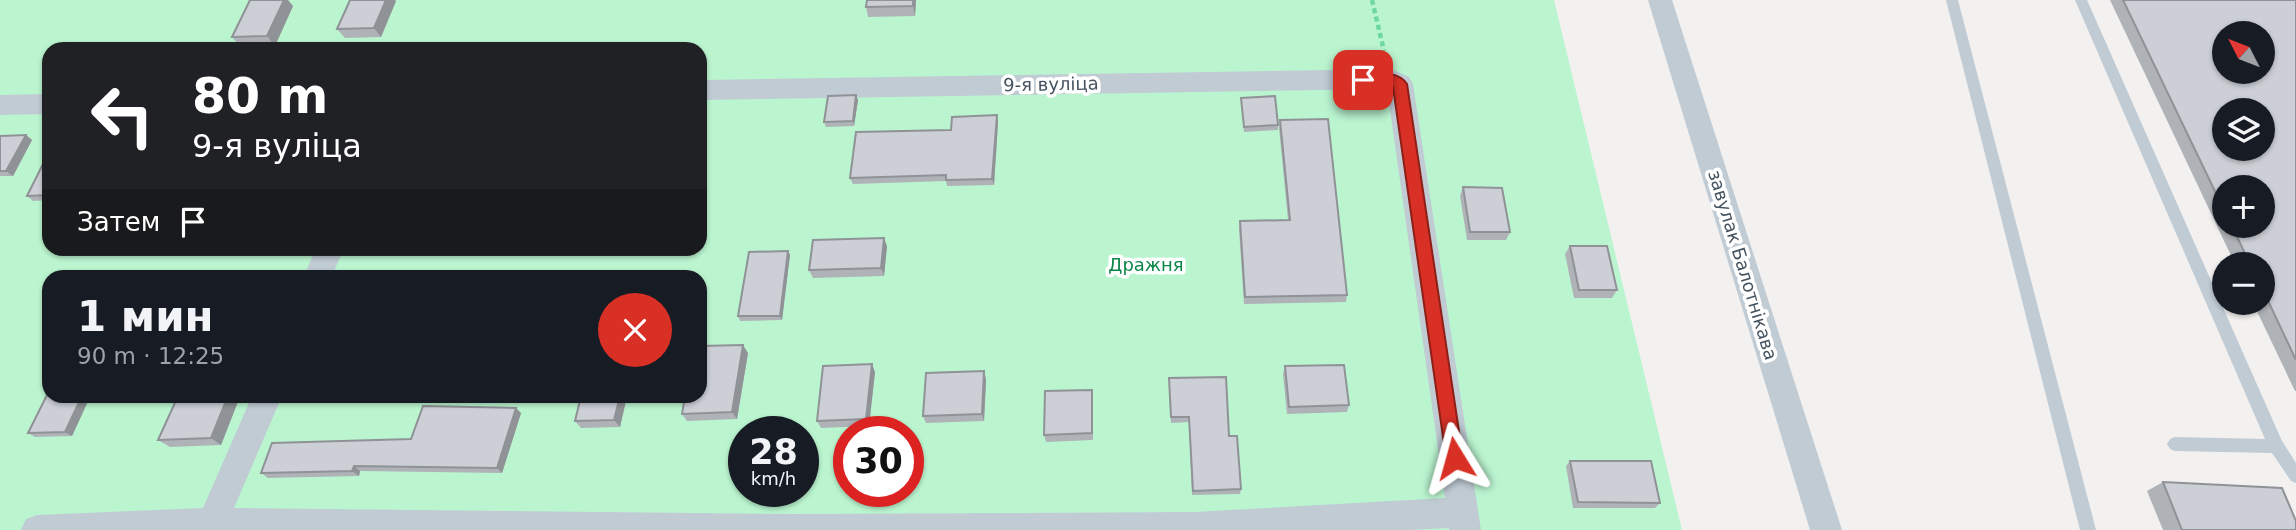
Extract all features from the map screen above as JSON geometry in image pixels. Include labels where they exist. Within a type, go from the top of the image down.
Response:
[{"type":"street","name":"завулак Балотнікава","points":[[1660,0],[1826,530]]},
{"type":"street","name":"9-я вуліца","points":[[707,90],[1395,82]]},
{"type":"street","points":[[37,530],[211,527],[797,530],[1195,527],[1464,521],[1395,82]]},
{"type":"street","points":[[0,105],[42,104]]},
{"type":"street","points":[[211,527],[264,403]]},
{"type":"lane","points":[[1952,0],[2088,530]]},
{"type":"lane","points":[[2081,0],[2276,446],[2296,476]]},
{"type":"lane","points":[[2175,444],[2276,446]]},
{"type":"path","points":[[1372,0],[1395,82]]},
{"type":"green space","name":"Дражня","points":[[0,0],[1554,0],[1682,530],[0,530]]},
{"type":"building","points":[[250,0],[284,0],[267,36],[232,37]]},
{"type":"building","points":[[350,0],[386,0],[374,28],[337,29]]},
{"type":"building","points":[[867,0],[913,0],[913,6],[866,7]]},
{"type":"building","points":[[2123,0],[2296,0],[2296,360],[2275,315],[2275,252],[2244,252],[2238,238],[2275,238],[2275,175],[2212,175],[2212,185]]},
{"type":"building","points":[[856,95],[853,121],[824,122],[828,96]]},
{"type":"building","points":[[1275,96],[1278,125],[1244,127],[1241,98]]},
{"type":"building","points":[[997,115],[992,179],[946,180],[946,175],[850,178],[856,132],[951,130],[952,117]]},
{"type":"building","points":[[1328,119],[1347,295],[1245,297],[1240,221],[1290,220],[1280,120]]},
{"type":"building","points":[[26,135],[6,171],[0,171],[0,136]]},
{"type":"building","points":[[42,166],[42,195],[27,196]]},
{"type":"building","points":[[1463,187],[1502,188],[1510,232],[1470,232]]},
{"type":"building","points":[[884,238],[881,268],[809,270],[813,240]]},
{"type":"building","points":[[1570,246],[1607,246],[1617,290],[1579,290]]},
{"type":"building","points":[[788,251],[780,316],[738,316],[749,252]]},
{"type":"building","points":[[743,345],[732,412],[682,414],[684,403],[707,403],[707,346]]},
{"type":"building","points":[[872,364],[866,416],[833,416],[833,420],[819,421],[823,366]]},
{"type":"building","points":[[1344,365],[1349,405],[1289,407],[1285,366]]},
{"type":"building","points":[[984,371],[982,414],[923,416],[926,373]]},
{"type":"building","points":[[1226,377],[1229,436],[1237,436],[1241,489],[1193,491],[1189,417],[1171,417],[1169,378]]},
{"type":"building","points":[[1092,390],[1092,433],[1044,435],[1045,391]]},
{"type":"building","points":[[43,403],[79,403],[65,432],[28,433]]},
{"type":"building","points":[[175,403],[225,403],[211,438],[158,440]]},
{"type":"building","points":[[579,403],[618,403],[614,420],[575,421]]},
{"type":"building","points":[[423,406],[516,408],[497,468],[354,466],[352,471],[261,473],[272,443],[411,439]]},
{"type":"building","points":[[1570,461],[1651,461],[1660,503],[1578,502]]},
{"type":"building","points":[[2163,482],[2282,488],[2296,521],[2296,530],[2182,530]]},
{"type":"route","points":[[1363,80],[1391,79],[1400,84],[1455,458]]}]
